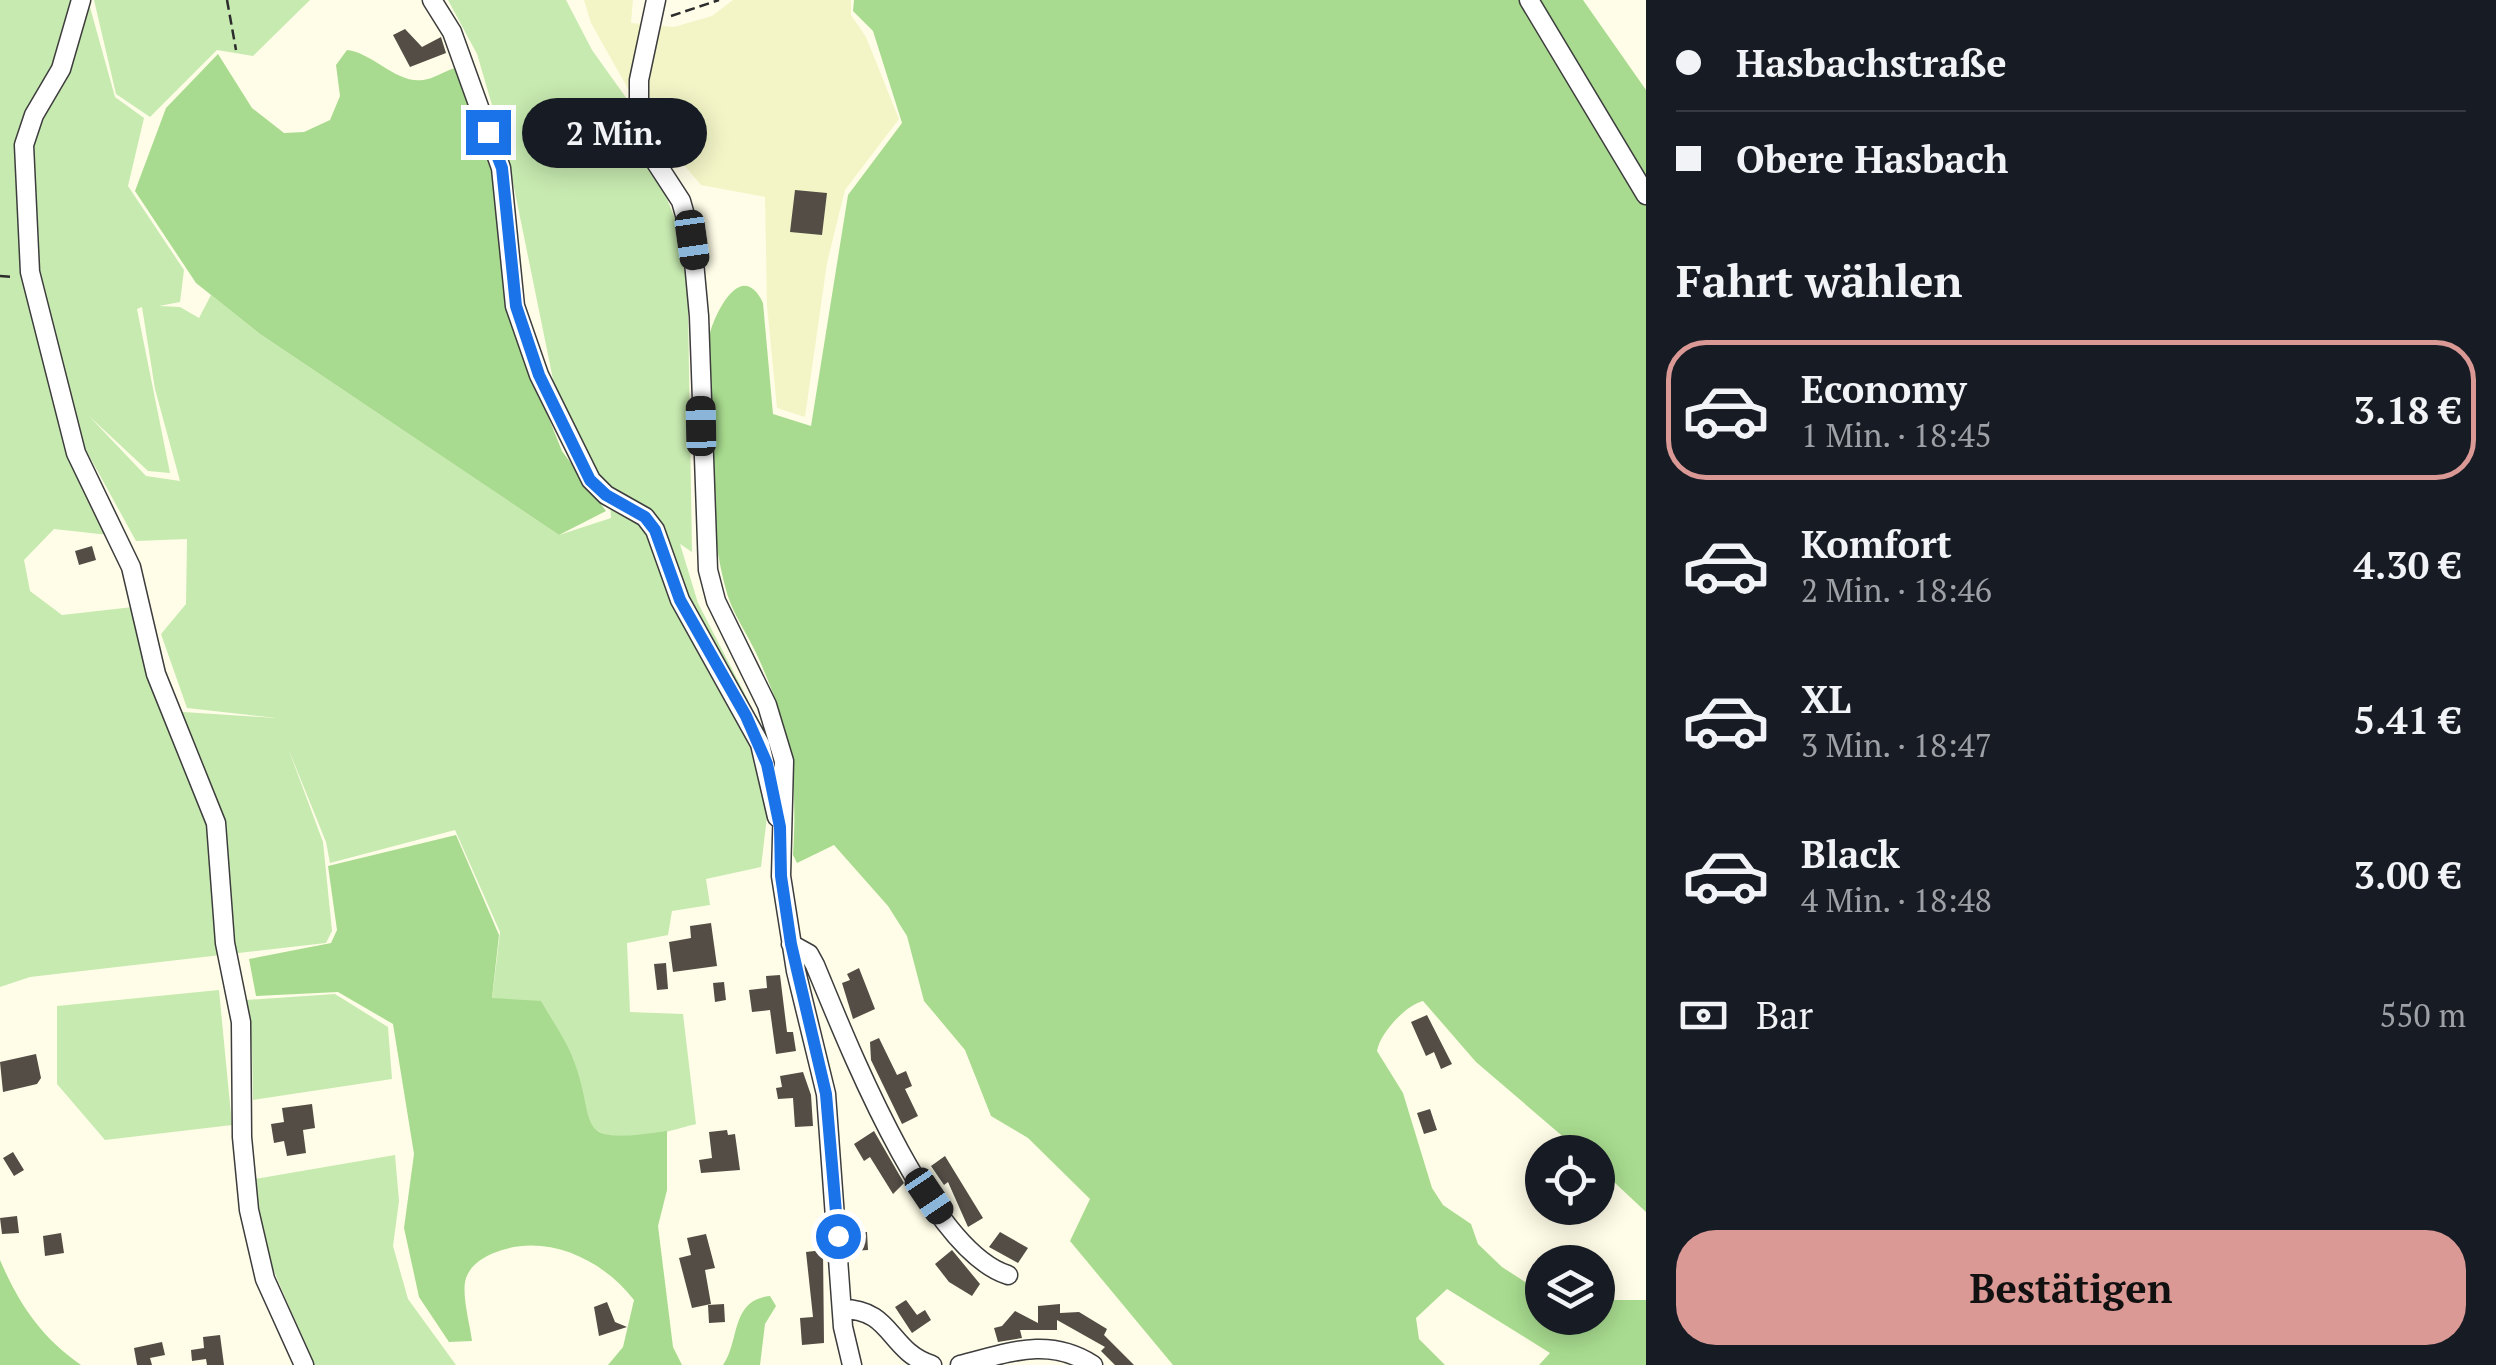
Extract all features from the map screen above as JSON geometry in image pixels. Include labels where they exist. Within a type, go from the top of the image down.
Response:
[{"type":"street","points":[[81,0],[60,69],[34,115],[24,146],[30,272],[76,454],[131,567],[156,674],[216,822],[225,944],[241,1022],[242,1137],[249,1210],[260,1262],[304,1365]]},
{"type":"street","points":[[432,0],[452,32],[502,168],[516,306],[539,375],[590,480],[606,495],[645,517],[655,530],[680,600],[760,744],[780,827]]},
{"type":"street","points":[[1529,0],[1646,195]]},
{"type":"street","points":[[655,9],[640,80],[639,120],[655,161],[681,202],[692,240],[699,316],[702,496],[708,570],[716,601],[778,736],[785,779],[780,827],[785,912],[826,1094],[842,1308],[852,1365]]},
{"type":"street","points":[[791,944],[802,948],[815,965],[873,1100],[929,1196],[974,1258],[1008,1276]]},
{"type":"street","points":[[842,1308],[876,1314],[909,1354],[932,1365]]},
{"type":"street","points":[[960,1365],[1046,1347],[1064,1350],[1093,1365]]},
{"type":"path","points":[[226,0],[236,50]]},
{"type":"path","points":[[655,9],[677,16],[720,0]]},
{"type":"green space","points":[[0,0],[88,0],[115,97],[144,118],[128,186],[184,270],[180,302],[159,306],[180,307],[199,318],[211,295],[260,334],[559,535],[611,518],[609,485],[556,394],[509,163],[477,54],[448,0],[566,0],[592,50],[627,99],[687,249],[692,552],[680,544],[698,603],[748,700],[745,734],[769,800],[761,867],[706,879],[710,905],[672,911],[668,935],[627,943],[630,1012],[683,1014],[696,1124],[634,1137],[604,1134],[593,1127],[585,1114],[573,1058],[492,999],[500,932],[455,830],[330,863],[326,842],[288,748],[323,842],[332,931],[326,943],[30,977],[0,987]],"holes":[[[142,307],[155,389],[180,481],[146,476],[89,416],[148,471],[170,473],[137,309]],[[70,421],[136,541],[187,539],[186,604],[161,634],[187,708],[276,718],[168,711],[133,607],[62,615],[30,591],[24,560],[54,529],[109,535]]]},
{"type":"green space","points":[[94,0],[310,0],[253,56],[217,50],[150,117],[116,94]]},
{"type":"green space","points":[[584,0],[633,0],[631,23],[674,27],[712,16],[733,0],[851,0],[851,15],[866,37],[899,119],[845,190],[827,263],[805,417],[777,408],[767,306],[765,197],[701,185],[645,119],[591,23]]},
{"type":"green space","points":[[854,0],[1583,0],[1646,90],[1646,1212],[1615,1183],[1615,1135],[1561,1135],[1476,1062],[1423,1001],[1395,1021],[1377,1051],[1403,1093],[1432,1188],[1443,1205],[1471,1224],[1478,1244],[1525,1282],[1525,1335],[1615,1335],[1615,1300],[1646,1300],[1646,1365],[1539,1365],[1550,1353],[1447,1289],[1416,1318],[1419,1339],[1445,1365],[1173,1365],[1070,1241],[1090,1199],[1028,1138],[991,1116],[965,1050],[924,1001],[907,936],[888,906],[834,845],[797,863],[793,855],[793,776],[784,729],[757,655],[731,604],[718,555],[710,461],[710,333],[731,293],[747,286],[755,291],[763,303],[773,414],[811,426],[848,195],[902,123],[873,31],[853,11]]},
{"type":"green space","points":[[347,50],[413,80],[455,68],[461,73],[499,165],[524,357],[562,451],[606,511],[559,535],[260,334],[196,283],[135,191],[166,108],[218,54],[252,108],[284,133],[304,132],[330,120],[340,96],[336,65]]},
{"type":"green space","points":[[456,835],[499,935],[492,998],[541,1001],[572,1056],[592,1125],[600,1132],[635,1135],[667,1131],[667,1190],[658,1226],[673,1347],[682,1365],[608,1365],[623,1347],[634,1300],[591,1263],[574,1254],[539,1246],[502,1250],[476,1263],[466,1278],[465,1292],[472,1341],[449,1342],[419,1297],[404,1228],[414,1154],[393,1024],[338,992],[256,996],[249,959],[331,943],[337,930],[328,866]]},
{"type":"green space","points":[[219,990],[232,1125],[105,1140],[57,1084],[57,1006]]},
{"type":"green space","points":[[335,994],[388,1027],[392,1079],[253,1100],[252,1048],[245,1000]]},
{"type":"green space","points":[[395,1155],[399,1201],[393,1246],[408,1299],[456,1365],[314,1365],[264,1248],[255,1179]]},
{"type":"green space","points":[[0,1260],[33,1318],[54,1343],[81,1365],[0,1365]]},
{"type":"green space","points":[[770,1296],[776,1306],[765,1324],[760,1365],[723,1365],[742,1313],[757,1299]]},
{"type":"building","points":[[405,29],[422,47],[441,37],[446,53],[410,67],[393,35]]},
{"type":"building","points":[[795,190],[827,193],[822,235],[790,232]]},
{"type":"building","points":[[92,546],[96,560],[79,565],[75,551]]},
{"type":"building","points":[[711,923],[717,966],[673,972],[669,942],[691,938],[690,926]]},
{"type":"building","points":[[666,963],[668,989],[657,990],[654,964]]},
{"type":"building","points":[[859,968],[875,1009],[853,1019],[842,983],[850,980],[847,974]]},
{"type":"building","points":[[780,975],[787,1032],[793,1032],[796,1051],[776,1054],[770,1010],[752,1012],[749,990],[767,988],[766,976]]},
{"type":"building","points":[[724,982],[726,1000],[715,1002],[713,983]]},
{"type":"building","points":[[1427,1015],[1452,1064],[1441,1069],[1434,1052],[1426,1056],[1411,1022]]},
{"type":"building","points":[[879,1038],[897,1075],[906,1071],[912,1086],[905,1089],[918,1116],[902,1124],[871,1060],[870,1042]]},
{"type":"building","points":[[36,1054],[41,1078],[37,1084],[3,1092],[0,1062]]},
{"type":"building","points":[[803,1072],[811,1095],[813,1126],[795,1127],[793,1098],[778,1099],[776,1088],[782,1087],[780,1076]]},
{"type":"building","points":[[312,1104],[315,1128],[303,1130],[306,1153],[287,1156],[284,1141],[274,1143],[271,1124],[284,1122],[282,1108]]},
{"type":"building","points":[[1430,1109],[1437,1130],[1424,1134],[1417,1113]]},
{"type":"building","points":[[727,1130],[728,1135],[735,1134],[740,1170],[701,1173],[699,1160],[712,1158],[709,1132]]},
{"type":"building","points":[[874,1131],[904,1183],[893,1194],[870,1157],[864,1161],[854,1144]]},
{"type":"building","points":[[13,1152],[24,1170],[14,1176],[3,1158]]},
{"type":"building","points":[[945,1156],[983,1218],[968,1227],[948,1182],[944,1185],[931,1166]]},
{"type":"building","points":[[17,1216],[19,1233],[2,1234],[0,1218]]},
{"type":"building","points":[[851,1232],[867,1232],[868,1250],[852,1251]]},
{"type":"building","points":[[1000,1232],[1028,1248],[1018,1263],[989,1247]]},
{"type":"building","points":[[61,1233],[64,1253],[45,1256],[43,1236]]},
{"type":"building","points":[[706,1234],[715,1268],[705,1270],[711,1304],[692,1308],[679,1258],[691,1255],[687,1238]]},
{"type":"building","points":[[823,1250],[824,1343],[802,1345],[800,1318],[813,1317],[806,1252]]},
{"type":"building","points":[[952,1250],[980,1284],[972,1296],[949,1282],[935,1264]]},
{"type":"building","points":[[906,1300],[917,1315],[925,1310],[931,1320],[912,1333],[895,1307]]},
{"type":"building","points":[[607,1302],[615,1322],[627,1327],[599,1336],[594,1307]]},
{"type":"building","points":[[724,1304],[725,1322],[709,1323],[708,1305]]},
{"type":"building","points":[[1060,1304],[1060,1313],[1079,1312],[1107,1329],[1104,1335],[1134,1365],[1115,1365],[1101,1351],[1105,1347],[1057,1320],[1057,1330],[1020,1330],[1022,1338],[998,1342],[994,1328],[1002,1326],[1015,1311],[1038,1323],[1038,1306]]},
{"type":"building","points":[[220,1335],[224,1365],[207,1365],[206,1359],[192,1361],[191,1350],[204,1348],[203,1337]]},
{"type":"building","points":[[162,1342],[165,1355],[150,1358],[152,1365],[137,1365],[134,1348]]},
{"type":"route","points":[[488,132],[502,168],[511,280],[520,326],[539,375],[590,480],[652,524],[680,600],[746,716],[767,764],[780,827],[781,876],[791,944],[826,1094],[838,1236]]}]
